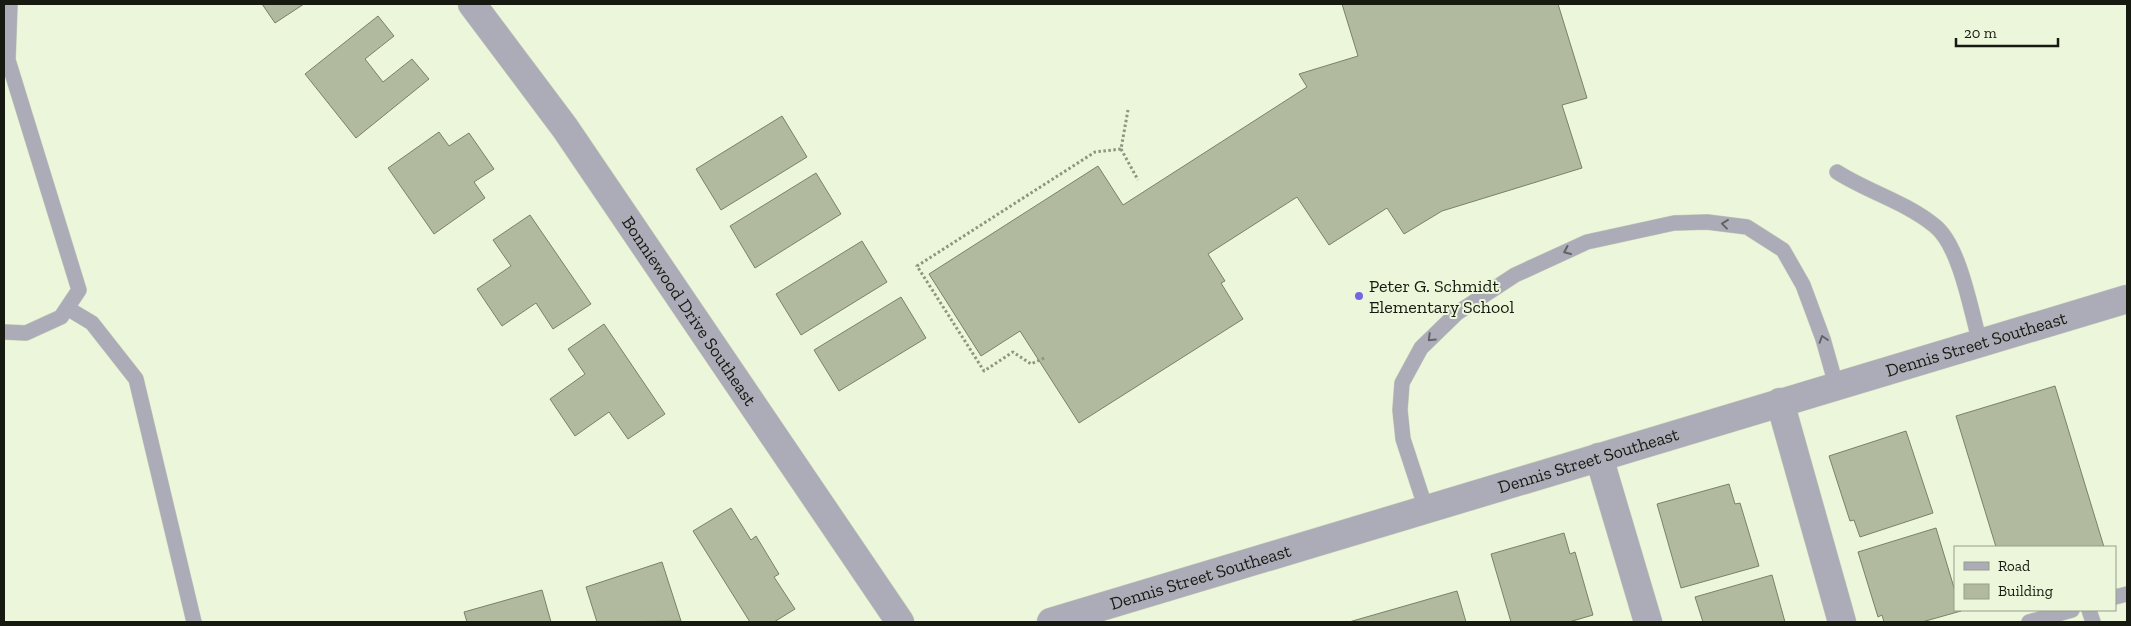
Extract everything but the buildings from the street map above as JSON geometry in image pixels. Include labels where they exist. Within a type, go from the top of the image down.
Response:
[{"type":"street","name":"Bonniewood Drive Southeast","points":[[472,4],[565,128],[900,622]]},
{"type":"street","name":"Dennis Street Southeast","points":[[1051,622],[1780,402],[2127,300]]},
{"type":"street","points":[[1780,402],[1842,622]]},
{"type":"street","points":[[1599,457],[1648,622]]},
{"type":"lane","points":[[4,332],[26,332],[61,317],[79,290],[8,60],[10,4]]},
{"type":"lane","points":[[1837,172],[1902,205],[1937,227],[1949,242],[1957,261],[1980,343]]},
{"type":"lane","points":[[1426,509],[1403,439],[1400,410],[1402,382],[1421,348],[1456,313],[1515,274],[1587,242],[1674,223],[1707,222],[1747,227],[1782,250],[1803,285],[1823,339],[1836,386]]},
{"type":"lane","points":[[67,308],[92,322],[136,379],[194,622]]},
{"type":"lane","points":[[2029,622],[2068,611]]},
{"type":"path","points":[[1128,110],[1121,149],[1138,180]]},
{"type":"path","points":[[1044,358],[1031,364],[1013,352],[984,371],[917,266],[1095,152],[1121,149]]},
{"type":"place","name":"Peter G. Schmidt Elementary School","points":[[1359,296]]}]
